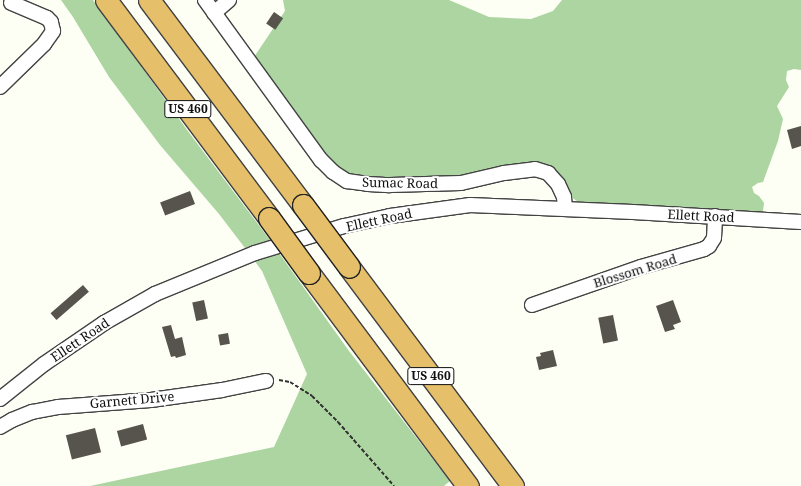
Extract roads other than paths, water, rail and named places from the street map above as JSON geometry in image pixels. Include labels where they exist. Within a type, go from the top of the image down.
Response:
[{"type":"highway","name":"US 460","points":[[106,0],[468,486]]},
{"type":"highway","name":"US 460","points":[[149,0],[513,486]]},
{"type":"street","name":"Sumac Road","points":[[205,0],[321,160],[333,172],[347,181],[390,185],[461,183],[504,173],[535,169],[548,173],[558,184],[564,197],[564,209]]},
{"type":"street","points":[[214,13],[229,0]]},
{"type":"street","points":[[0,87],[44,44],[53,31],[51,22],[47,18],[11,3]]},
{"type":"street","name":"Ellett Road","points":[[0,399],[44,364],[117,316],[155,294],[255,253],[344,226],[390,216],[470,205],[715,216],[801,222]]},
{"type":"street","name":"Blossom Road","points":[[532,305],[641,267],[704,249],[709,246],[714,238],[715,216]]},
{"type":"street","name":"Garnett Drive","points":[[0,427],[12,420],[32,412],[58,407],[151,400],[222,390],[266,381]]}]
